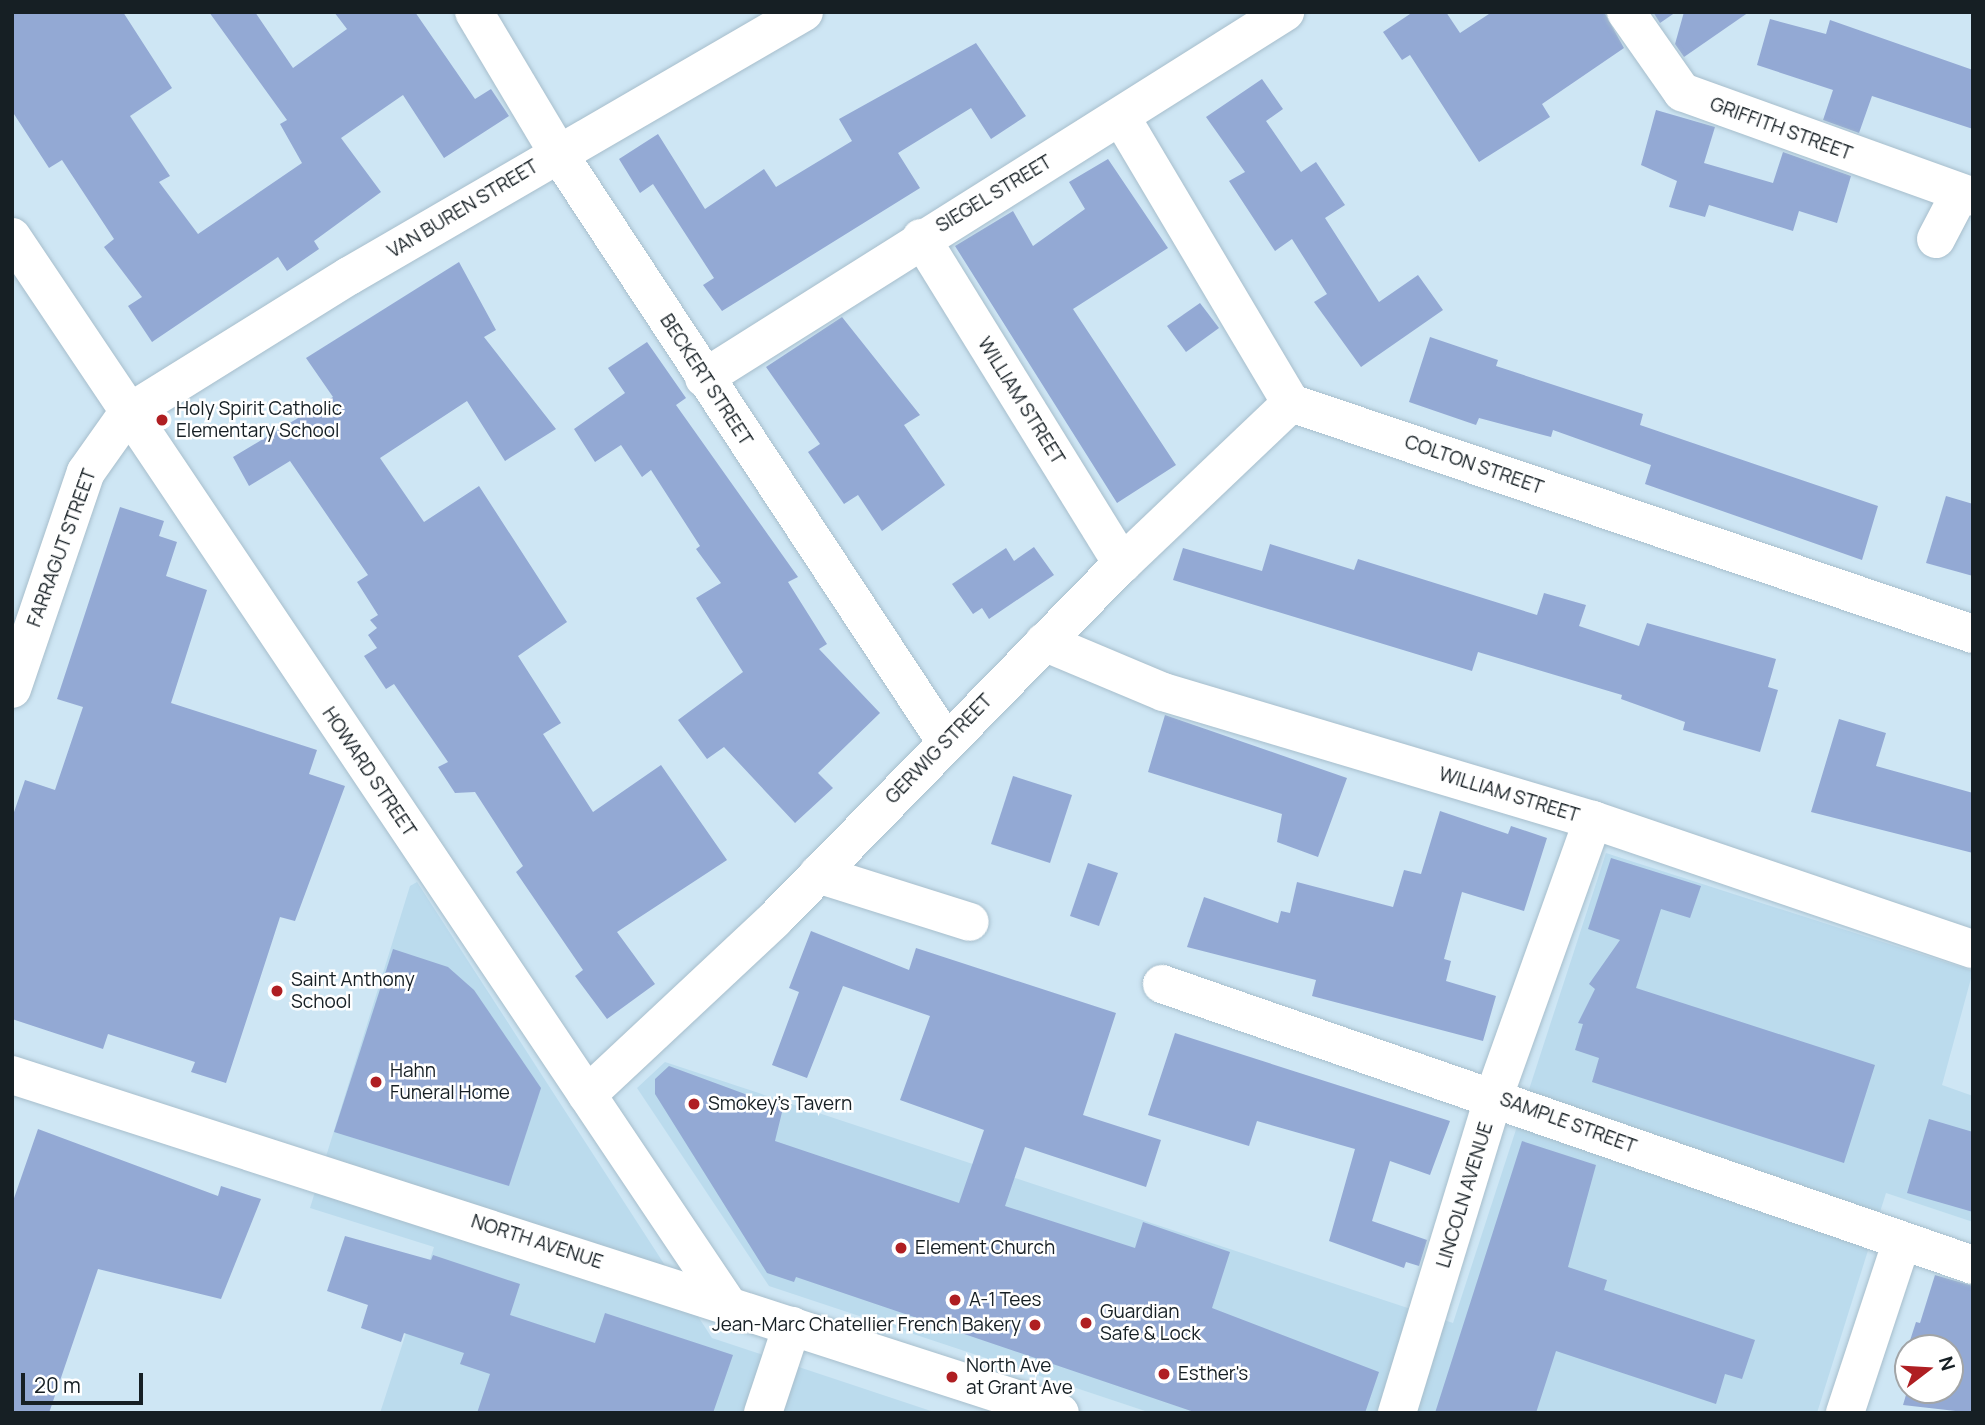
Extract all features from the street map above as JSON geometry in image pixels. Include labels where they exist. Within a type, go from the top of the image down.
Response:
[{"type":"street","name":"BECKERT STREET","points":[[474,12],[558,153],[946,742]]},
{"type":"street","name":"VAN BUREN STREET","points":[[127,414],[558,153],[804,12]]},
{"type":"street","name":"SIEGEL STREET","points":[[704,378],[921,238],[1121,117],[1285,12]]},
{"type":"street","name":"GRIFFITH STREET","points":[[1626,12],[1682,92],[1966,196]]},
{"type":"street","points":[[1121,117],[1292,403]]},
{"type":"street","points":[[1936,239],[1966,196]]},
{"type":"street","name":"HOWARD STREET","points":[[12,237],[127,414],[728,1305]]},
{"type":"street","name":"WILLIAM STREET","points":[[921,238],[1122,564]]},
{"type":"street","name":"GERWIG STREET","points":[[587,1095],[818,874],[1122,564],[1292,403]]},
{"type":"street","name":"COLTON STREET","points":[[1292,403],[1973,634]]},
{"type":"street","name":"FARRAGUT STREET","points":[[12,689],[86,472],[127,414]]},
{"type":"street","name":"WILLIAM STREET","points":[[1044,642],[1163,692],[1593,820],[1973,949]]},
{"type":"street","name":"LINCOLN AVENUE","points":[[1397,1413],[1494,1096],[1593,820]]},
{"type":"street","points":[[818,874],[970,922]]},
{"type":"street","name":"SAMPLE STREET","points":[[1162,984],[1494,1096],[1901,1244],[1973,1265]]},
{"type":"street","name":"NORTH AVENUE","points":[[12,1075],[1060,1413]]},
{"type":"street","points":[[1845,1413],[1901,1244]]},
{"type":"street","points":[[763,1413],[792,1326]]},
{"type":"shaded area","points":[[1606,853],[1973,971],[1942,1085],[1973,1096],[1973,1222],[1886,1193],[1817,1413],[1151,1413],[769,1286],[637,1088],[665,1062],[1453,1323]]},
{"type":"shaded area","points":[[417,882],[712,1338],[937,1413],[380,1413],[434,1247],[310,1208],[410,886]]},
{"type":"building","points":[[12,12],[123,12],[172,88],[130,116],[170,176],[159,182],[198,234],[302,163],[280,124],[287,120],[209,12],[255,12],[293,68],[347,29],[334,12],[415,12],[475,99],[491,89],[509,116],[444,158],[403,95],[341,138],[381,192],[314,241],[319,249],[287,271],[278,257],[152,342],[128,306],[142,297],[104,247],[114,239],[62,160],[49,168],[12,111]]},
{"type":"building","points":[[1413,12],[1446,12],[1460,33],[1492,12],[1604,12],[1624,48],[1542,104],[1550,117],[1479,162],[1410,55],[1402,60],[1383,32]]},
{"type":"building","points":[[1653,12],[1676,12],[1660,23]]},
{"type":"building","points":[[1684,12],[1749,12],[1684,57],[1675,44]]},
{"type":"building","points":[[1770,19],[1826,34],[1830,20],[1973,70],[1973,129],[1872,96],[1859,133],[1823,120],[1833,90],[1757,65]]},
{"type":"building","points":[[976,43],[1026,116],[991,139],[971,108],[898,153],[920,188],[722,311],[703,285],[714,278],[653,184],[640,193],[619,159],[658,134],[705,209],[764,169],[776,187],[852,141],[839,119]]},
{"type":"building","points":[[1262,79],[1283,109],[1266,121],[1301,172],[1316,162],[1345,205],[1325,218],[1379,302],[1418,275],[1443,310],[1361,367],[1314,302],[1327,294],[1292,239],[1275,251],[1229,181],[1245,172],[1206,117]]},
{"type":"building","points":[[1656,110],[1715,127],[1704,163],[1773,183],[1783,152],[1851,176],[1837,223],[1799,211],[1793,231],[1709,205],[1705,217],[1669,207],[1677,181],[1641,165]]},
{"type":"building","points":[[1108,159],[1168,248],[1073,309],[1176,465],[1117,503],[955,246],[1013,211],[1033,246],[1085,209],[1069,182]]},
{"type":"building","points":[[459,262],[496,330],[484,337],[556,429],[505,461],[467,401],[380,458],[424,522],[479,486],[567,622],[518,656],[561,723],[543,734],[593,812],[661,765],[727,860],[617,932],[655,984],[607,1019],[575,976],[583,970],[516,872],[523,866],[475,792],[455,793],[438,767],[448,762],[394,684],[386,689],[364,656],[377,648],[368,635],[377,628],[370,620],[378,615],[357,582],[368,575],[290,461],[249,486],[233,457],[333,397],[306,358]]},
{"type":"building","points":[[1200,303],[1219,328],[1186,352],[1167,326]]},
{"type":"building","points":[[842,317],[920,415],[904,425],[945,485],[882,531],[858,495],[844,504],[808,452],[820,444],[766,367]]},
{"type":"building","points":[[1430,337],[1498,360],[1496,366],[1643,414],[1640,425],[1878,506],[1862,560],[1645,484],[1651,465],[1553,430],[1551,437],[1479,418],[1476,425],[1409,402]]},
{"type":"building","points":[[647,342],[686,398],[676,405],[798,577],[788,582],[827,644],[819,649],[880,713],[818,773],[833,788],[795,823],[724,747],[707,759],[678,720],[743,672],[696,598],[721,583],[696,549],[700,546],[651,470],[642,477],[621,445],[595,462],[574,429],[625,393],[608,368]]},
{"type":"building","points":[[1946,496],[1973,504],[1973,576],[1926,563]]},
{"type":"building","points":[[120,507],[164,521],[159,536],[177,542],[166,576],[207,590],[171,703],[317,750],[309,774],[345,786],[295,921],[280,917],[226,1083],[191,1072],[195,1062],[108,1034],[103,1049],[12,1019],[12,818],[25,780],[55,790],[83,707],[57,699]]},
{"type":"building","points":[[1270,544],[1354,570],[1358,559],[1537,615],[1544,593],[1586,605],[1579,626],[1639,646],[1647,623],[1776,659],[1768,687],[1778,690],[1760,752],[1683,730],[1685,722],[1621,699],[1622,695],[1478,652],[1472,671],[1173,580],[1183,548],[1262,571]]},
{"type":"building","points":[[1034,547],[1054,575],[989,619],[982,608],[973,614],[952,584],[1006,548],[1014,561]]},
{"type":"building","points":[[1165,715],[1347,778],[1318,857],[1277,842],[1282,814],[1148,772]]},
{"type":"building","points":[[1839,719],[1886,733],[1876,766],[1973,793],[1973,853],[1811,812]]},
{"type":"building","points":[[1013,776],[1072,795],[1050,863],[991,844]]},
{"type":"building","points":[[1440,811],[1508,834],[1511,826],[1547,838],[1524,911],[1462,892],[1444,959],[1451,961],[1446,981],[1496,996],[1483,1041],[1312,996],[1316,980],[1187,947],[1204,897],[1278,923],[1281,911],[1290,913],[1297,882],[1393,907],[1404,870],[1421,874]]},
{"type":"building","points":[[1611,858],[1701,886],[1690,918],[1661,909],[1636,988],[1875,1065],[1844,1163],[1592,1082],[1599,1058],[1575,1050],[1583,1024],[1578,1023],[1595,989],[1589,984],[1620,940],[1588,929]]},
{"type":"building","points":[[1088,863],[1118,873],[1099,926],[1070,916]]},
{"type":"building","points":[[811,931],[909,970],[916,948],[1116,1013],[1083,1115],[1161,1140],[1146,1187],[1025,1147],[1005,1206],[1135,1248],[1143,1222],[1230,1252],[1212,1308],[1379,1372],[1365,1413],[1197,1413],[796,1277],[794,1282],[767,1273],[655,1094],[655,1079],[669,1066],[783,1108],[775,1141],[959,1203],[984,1130],[900,1100],[930,1016],[843,986],[807,1078],[772,1065],[799,992],[789,988]]},
{"type":"building","points":[[393,949],[448,967],[474,990],[541,1088],[509,1186],[334,1132]]},
{"type":"building","points":[[1175,1033],[1450,1121],[1430,1175],[1390,1161],[1372,1221],[1427,1240],[1419,1266],[1406,1262],[1404,1268],[1329,1241],[1355,1149],[1257,1121],[1249,1146],[1148,1115]]},
{"type":"building","points":[[1929,1119],[1973,1132],[1973,1212],[1907,1193]]},
{"type":"building","points":[[38,1129],[218,1196],[221,1186],[261,1199],[221,1299],[98,1269],[49,1413],[12,1413],[12,1204]]},
{"type":"building","points":[[1522,1141],[1596,1165],[1568,1267],[1607,1280],[1604,1290],[1755,1340],[1742,1379],[1725,1374],[1716,1404],[1556,1351],[1536,1413],[1435,1413]]},
{"type":"building","points":[[345,1236],[431,1260],[433,1255],[520,1284],[510,1315],[595,1343],[605,1313],[733,1355],[713,1413],[477,1413],[490,1374],[460,1364],[464,1353],[404,1333],[401,1342],[361,1328],[368,1305],[327,1291]]},
{"type":"building","points":[[1935,1275],[1973,1286],[1973,1413],[1903,1405],[1964,1404],[1964,1334],[1912,1334],[1916,1322],[1920,1323]]},
{"type":"place","name":"Holy Spirit Catholic Elementary School","points":[[162,420]]},
{"type":"place","name":"Saint Anthony School","points":[[277,991]]},
{"type":"place","name":"Hahn Funeral Home","points":[[376,1082]]},
{"type":"place","name":"Smokey's Tavern","points":[[694,1104]]},
{"type":"place","name":"Element Church","points":[[901,1248]]},
{"type":"place","name":"A-1 Tees","points":[[955,1300]]},
{"type":"place","name":"Guardian Safe & Lock","points":[[1086,1323]]},
{"type":"place","name":"Jean-Marc Chatellier French Bakery","points":[[1035,1325]]},
{"type":"place","name":"Esther's","points":[[1164,1374]]},
{"type":"place","name":"North Ave at Grant Ave","points":[[952,1377]]}]
